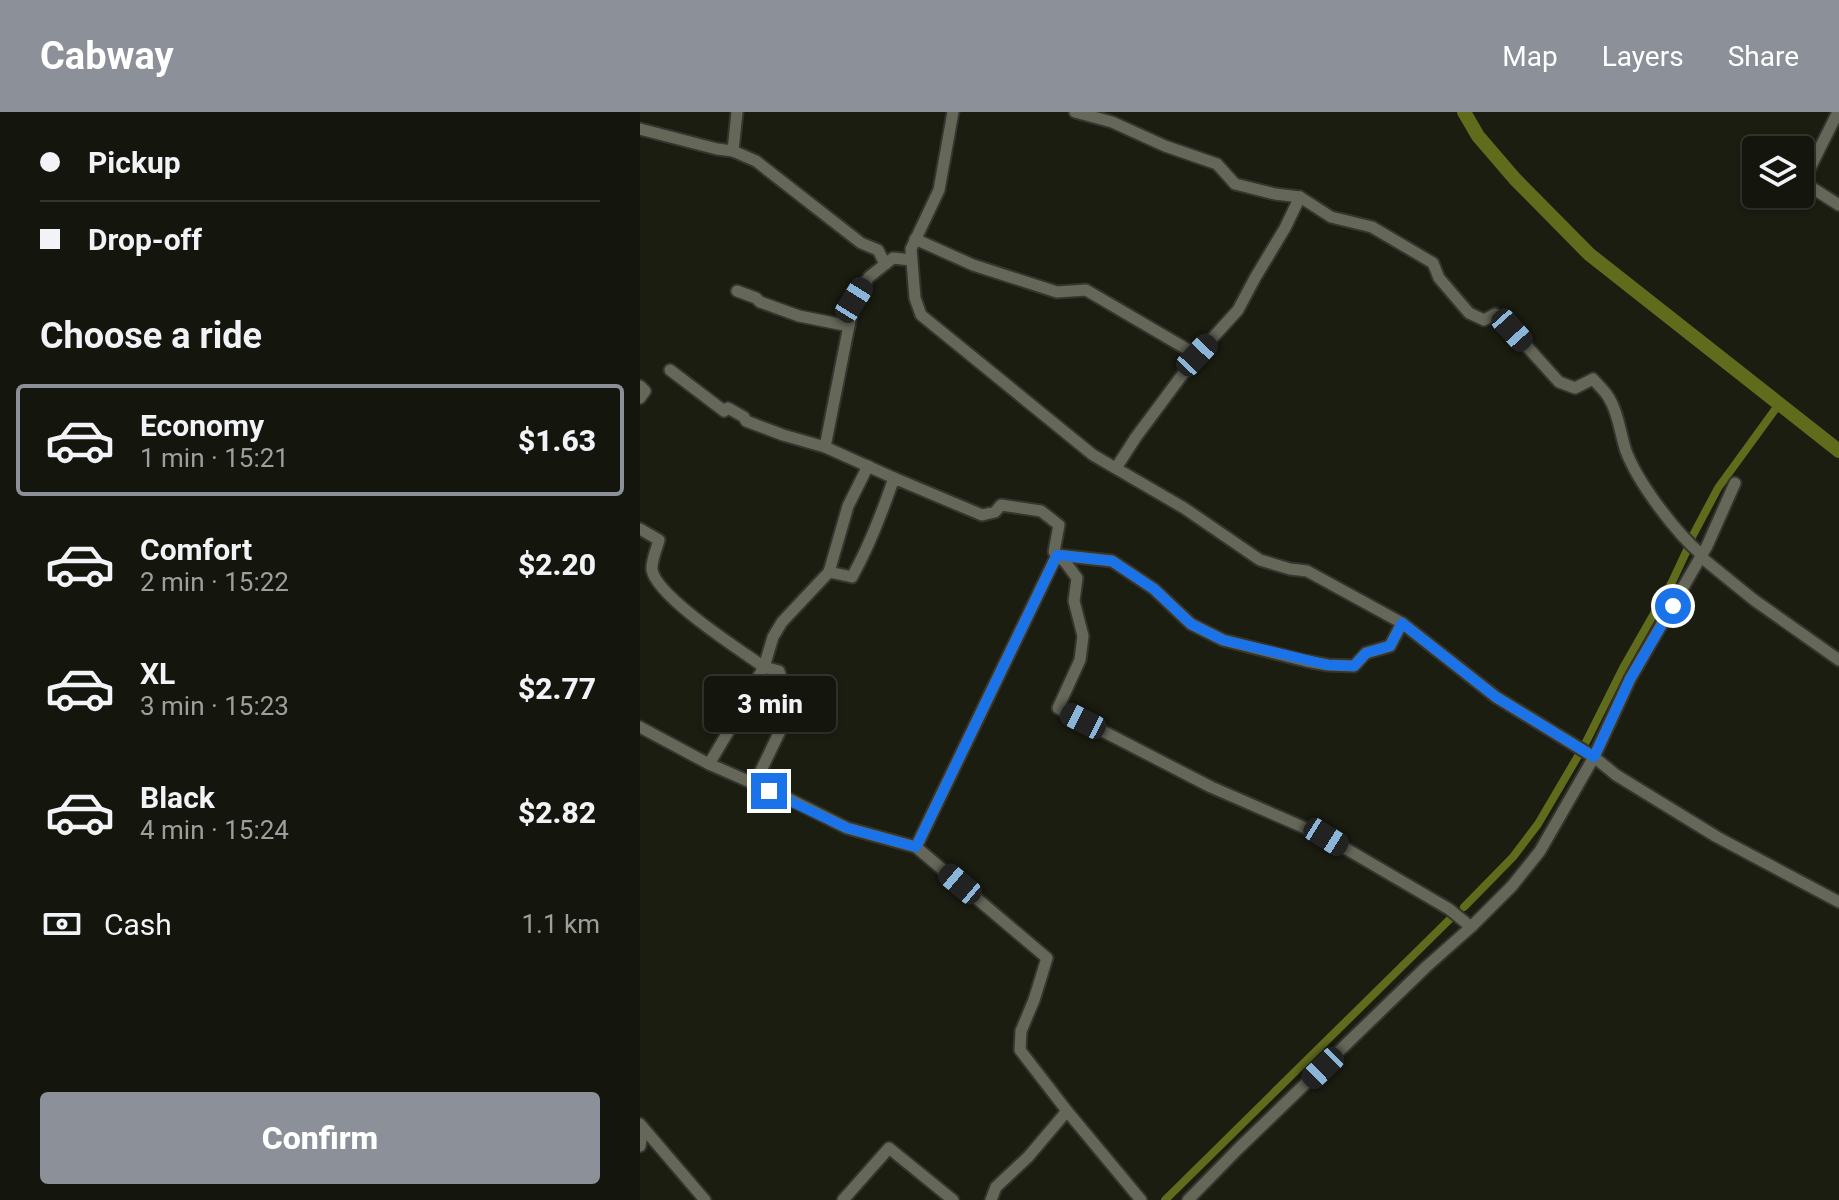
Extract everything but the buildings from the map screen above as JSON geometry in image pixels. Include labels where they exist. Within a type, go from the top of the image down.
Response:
[{"type":"street","points":[[733,151],[737,112]]},
{"type":"street","points":[[953,112],[939,190],[911,249],[915,298],[921,315],[1093,455],[1184,508],[1260,560],[1307,571],[1402,623],[1496,697],[1594,757],[1616,775],[1717,837],[1839,902]]},
{"type":"street","points":[[1075,112],[1115,117],[1165,146],[1217,164],[1235,184],[1300,197],[1331,217],[1372,227],[1433,263],[1439,278],[1469,313],[1484,320],[1495,314],[1559,382],[1575,388],[1593,379],[1610,399],[1627,452],[1638,474],[1688,544],[1754,600],[1839,660]]},
{"type":"street","points":[[1838,112],[1803,182],[1839,205]]},
{"type":"street","points":[[640,129],[733,151],[756,161],[861,243],[878,250],[885,264]]},
{"type":"street","points":[[1116,468],[1197,355],[1238,310],[1300,197]]},
{"type":"street","points":[[915,239],[973,265],[1057,292],[1086,290],[1197,355]]},
{"type":"street","points":[[825,447],[854,300],[869,277],[893,258],[911,260]]},
{"type":"street","points":[[737,291],[799,316],[849,326]]},
{"type":"street","points":[[670,370],[724,411],[728,408],[746,421],[825,447],[982,515],[995,512],[1001,505],[1041,511],[1059,525],[1054,552],[1077,578],[1074,601],[1083,636],[1080,660],[1058,708],[1211,787],[1326,837],[1449,909],[1471,927]]},
{"type":"street","points":[[640,386],[645,391],[640,398]]},
{"type":"street","points":[[709,764],[737,717],[737,705],[743,703],[764,667],[773,637],[782,622],[829,572],[848,506],[868,466]]},
{"type":"street","points":[[829,572],[852,577],[878,525],[894,478]]},
{"type":"street","points":[[1188,1200],[1426,967],[1471,927],[1512,886],[1540,851],[1594,757],[1630,679],[1702,556],[1735,483]]},
{"type":"street","points":[[640,529],[659,540],[651,568],[668,593],[681,607],[764,667],[779,671],[784,688],[794,702],[754,785]]},
{"type":"street","points":[[1057,555],[1112,561],[1154,589],[1191,624],[1223,640],[1328,665],[1354,666],[1366,653],[1390,646],[1402,623]]},
{"type":"street","points":[[916,847],[1057,555]]},
{"type":"street","points":[[640,727],[709,764],[847,828],[916,847],[1047,958],[1023,1025],[1020,1050],[1141,1200]]},
{"type":"street","points":[[991,1200],[996,1187],[1028,1157],[1067,1111]]},
{"type":"street","points":[[640,1146],[642,1126]]},
{"type":"street","points":[[642,1126],[703,1198]]},
{"type":"street","points":[[843,1200],[889,1148],[953,1200]]},
{"type":"waterway","points":[[1464,112],[1478,136],[1515,179],[1589,254],[1839,451]]},
{"type":"waterway","points":[[1692,537],[1718,488],[1779,404]]},
{"type":"waterway","points":[[1585,744],[1687,550]]},
{"type":"waterway","points":[[1464,907],[1513,857],[1538,824],[1578,756]]},
{"type":"waterway","points":[[1165,1200],[1451,918]]},
{"type":"route","points":[[769,791],[847,828],[916,847],[1057,555],[1112,561],[1154,589],[1191,624],[1223,640],[1306,661],[1354,666],[1366,653],[1390,646],[1402,623],[1496,697],[1594,757],[1630,679],[1673,606]]}]
